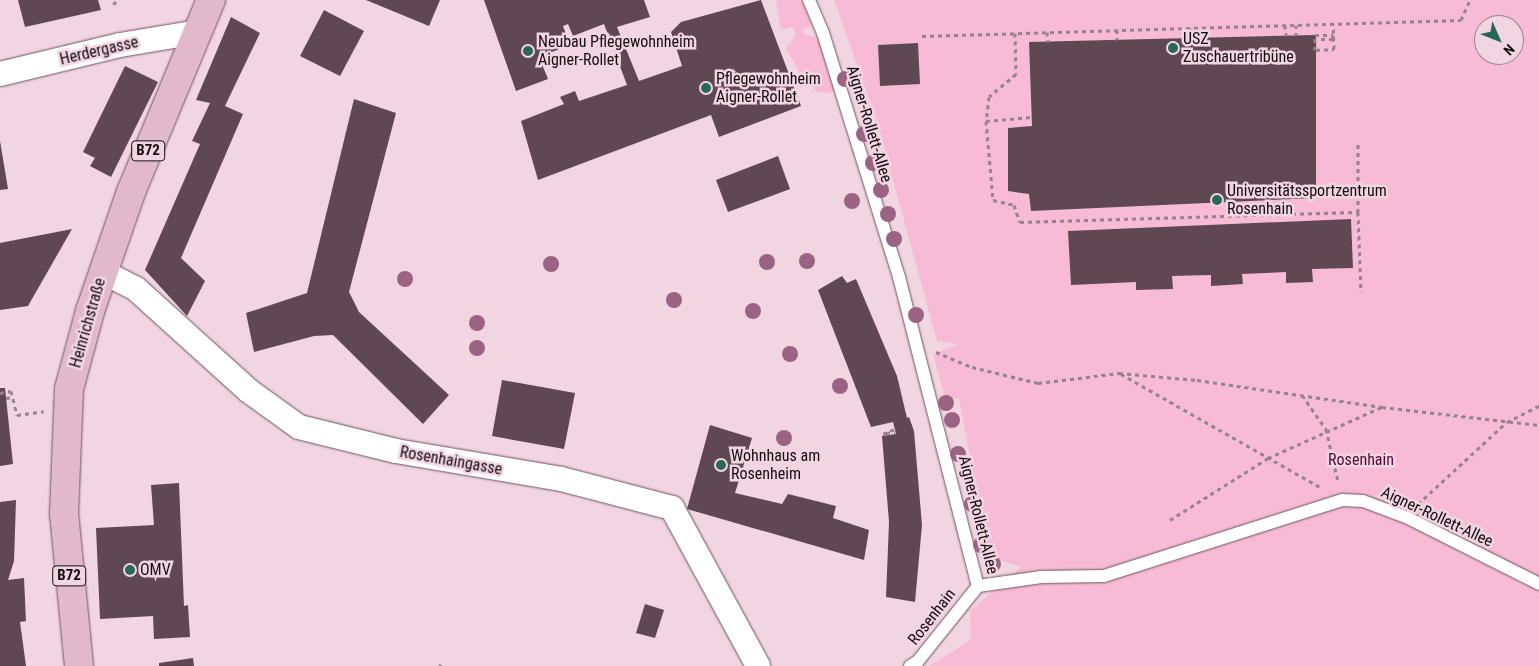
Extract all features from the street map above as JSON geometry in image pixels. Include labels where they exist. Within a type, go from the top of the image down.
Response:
[{"type":"main road","name":"Heinrichstraße","points":[[79,666],[64,514],[69,389],[103,272],[131,192],[211,0]]},
{"type":"street","name":"Herdergasse","points":[[0,74],[120,45],[198,32]]},
{"type":"street","name":"Rosenhaingasse","points":[[103,272],[135,288],[249,391],[299,427],[396,451],[561,479],[672,508],[758,666]]},
{"type":"lane","name":"Aigner-Rollett-Allee","points":[[809,0],[823,33],[899,278],[978,586],[1041,577],[1104,576],[1342,500],[1363,501],[1406,517],[1539,584]]},
{"type":"lane","name":"Rosenhain","points":[[910,666],[918,661],[978,586]]},
{"type":"path","points":[[113,4],[119,0]]},
{"type":"path","points":[[922,36],[1461,20],[1470,0]]},
{"type":"path","points":[[1318,38],[1334,39],[1334,35],[1315,35],[1315,50],[1334,49],[1333,24]]},
{"type":"path","points":[[1285,25],[1286,35]]},
{"type":"path","points":[[1296,25],[1296,35]]},
{"type":"path","points":[[1191,28],[1192,38]]},
{"type":"path","points":[[1117,30],[1117,40]]},
{"type":"path","points":[[1047,32],[1048,42]]},
{"type":"path","points":[[1016,33],[1016,74],[989,97],[986,121],[993,200],[1014,205],[1020,222],[1358,212]]},
{"type":"path","points":[[986,121],[1032,117]]},
{"type":"path","points":[[1358,143],[1361,292]]},
{"type":"path","points":[[929,348],[972,367],[1038,383],[1119,373],[1197,380],[1382,407],[1539,425]]},
{"type":"path","points":[[1119,373],[1342,500]]},
{"type":"path","points":[[0,393],[12,391],[17,415],[46,410]]},
{"type":"path","points":[[1302,395],[1326,429],[1342,500]]},
{"type":"path","points":[[6,398],[13,397]]},
{"type":"path","points":[[1406,517],[1431,489],[1507,422],[1539,406]]},
{"type":"path","points":[[1170,520],[1268,458],[1326,429],[1382,407]]},
{"type":"green space","points":[[776,0],[802,0],[812,25],[803,30],[805,34],[818,38],[835,88],[832,93],[817,92],[799,72],[786,48],[796,35],[792,27],[781,30]]},
{"type":"green space","points":[[834,0],[1539,0],[1539,666],[929,666],[971,640],[970,611],[1021,567],[988,556],[959,398],[946,401],[933,354],[959,344],[937,341],[876,118]]},
{"type":"building","points":[[18,0],[98,0],[101,10],[25,27]]},
{"type":"building","points":[[366,0],[440,0],[429,26]]},
{"type":"building","name":"Pflegewohnheim Aigner-Rollet","points":[[484,0],[644,0],[650,17],[617,27],[639,81],[682,66],[671,32],[681,22],[761,0],[801,106],[719,137],[711,115],[538,180],[521,121],[564,104],[560,97],[575,91],[579,101],[627,85],[604,24],[573,36],[568,24],[563,26],[570,45],[539,57],[548,79],[516,91]]},
{"type":"building","points":[[324,10],[364,31],[340,76],[300,56]]},
{"type":"building","points":[[231,17],[260,33],[225,106],[243,114],[181,258],[205,281],[187,316],[145,270],[200,144],[192,141],[210,103],[196,100]]},
{"type":"building","name":"Universitätssportzentrum Rosenhain","points":[[1316,35],[1316,198],[1031,211],[1029,194],[1008,191],[1008,128],[1032,126],[1029,42]]},
{"type":"building","points":[[918,43],[920,84],[880,86],[878,45]]},
{"type":"building","points":[[125,66],[158,82],[111,177],[90,166],[95,158],[83,152]]},
{"type":"building","points":[[354,99],[396,113],[349,292],[359,312],[449,395],[423,424],[333,335],[314,336],[254,352],[246,313],[307,293]]},
{"type":"building","points":[[0,141],[8,189],[0,190]]},
{"type":"building","points":[[778,156],[790,189],[728,212],[716,180]]},
{"type":"building","points":[[1351,219],[1353,268],[1312,269],[1313,282],[1286,283],[1286,272],[1242,274],[1243,284],[1211,286],[1211,275],[1172,276],[1173,289],[1136,290],[1136,282],[1071,285],[1068,231]]},
{"type":"building","points":[[72,229],[28,306],[0,310],[0,243]]},
{"type":"building","points":[[842,276],[847,283],[856,279],[897,376],[907,418],[909,417],[914,431],[922,525],[915,602],[886,597],[889,522],[882,436],[896,434],[893,422],[871,427],[818,290]]},
{"type":"building","points":[[502,380],[575,393],[564,449],[492,436]]},
{"type":"building","points":[[0,388],[5,388],[13,464],[0,466]]},
{"type":"building","name":"Wohnhaus am Rosenheim","points":[[710,425],[752,438],[735,493],[782,504],[788,494],[836,506],[833,518],[869,530],[864,560],[687,509]]},
{"type":"building","points":[[179,483],[184,606],[188,605],[190,637],[154,639],[153,616],[100,619],[96,528],[154,525],[151,485]]},
{"type":"building","points":[[16,500],[14,561],[8,580],[24,578],[26,621],[20,622],[26,666],[0,666],[0,502]]},
{"type":"building","points":[[645,604],[664,610],[655,638],[636,633]]},
{"type":"building","points":[[193,658],[194,666],[159,666],[159,663]]},
{"type":"place","name":"USZ Zuschauertribüne","points":[[1173,48]]},
{"type":"place","name":"Neubau Pflegewohnheim Aigner-Rollet","points":[[528,51]]},
{"type":"place","name":"Pflegewohnheim Aigner-Rollet","points":[[706,88]]},
{"type":"place","name":"Universitätssportzentrum Rosenhain","points":[[1217,200]]},
{"type":"place","name":"Wohnhaus am Rosenheim","points":[[721,465]]},
{"type":"place","name":"OMV","points":[[130,570]]}]
